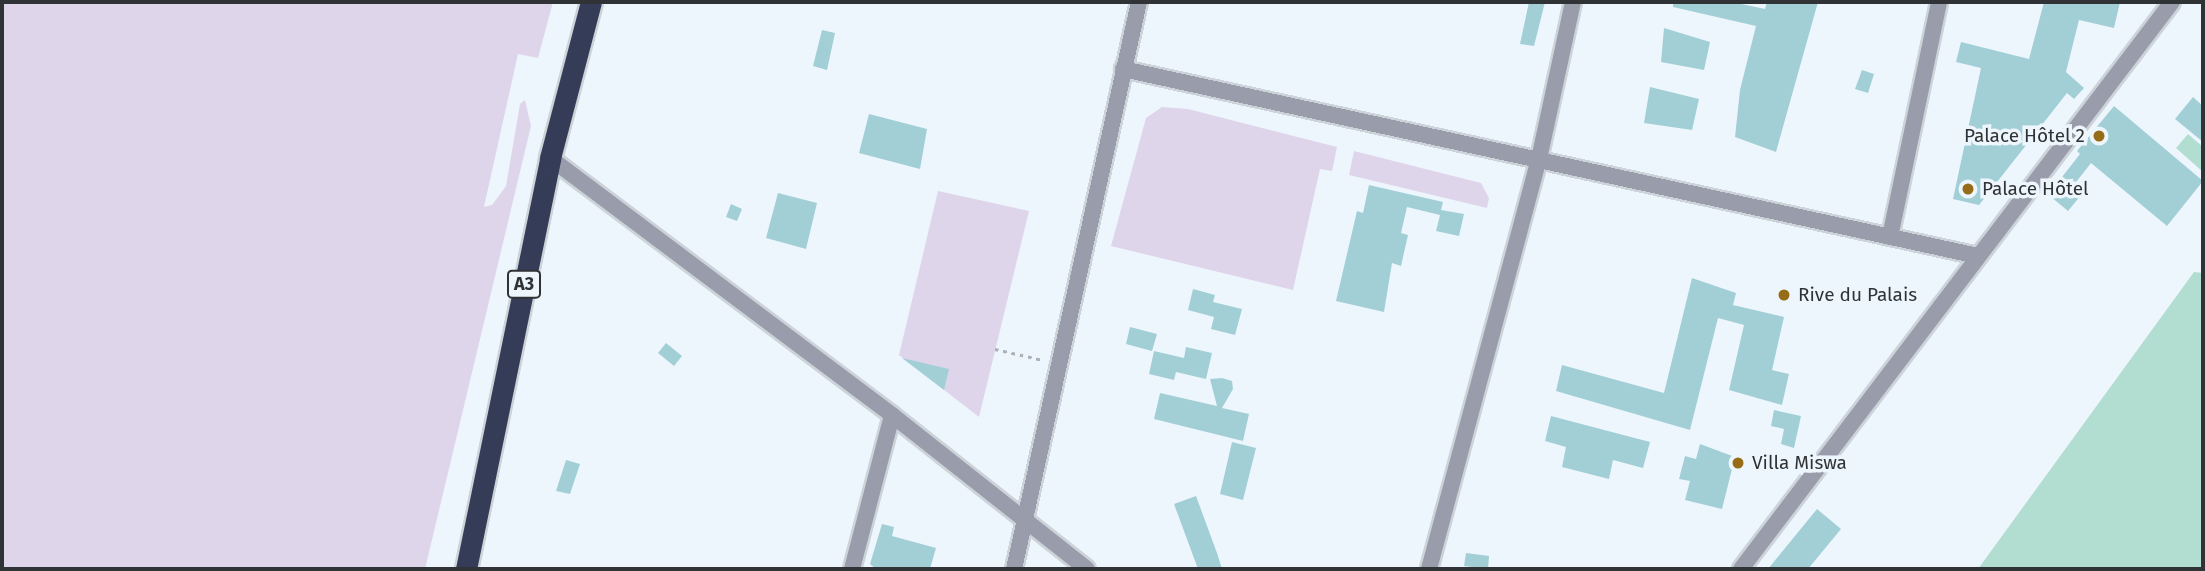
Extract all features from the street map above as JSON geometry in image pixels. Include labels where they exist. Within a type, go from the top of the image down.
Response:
[{"type":"highway","name":"A3","points":[[466,569],[550,158],[591,2]]},
{"type":"street","points":[[1014,569],[1027,521],[1139,2]]},
{"type":"street","points":[[1430,569],[1539,159],[1573,2]]},
{"type":"street","points":[[1890,237],[1939,2]]},
{"type":"street","points":[[1741,569],[2172,2]]},
{"type":"street","points":[[1123,69],[1978,256]]},
{"type":"street","points":[[550,158],[892,415],[1087,569]]},
{"type":"street","points":[[852,569],[892,415]]},
{"type":"path","points":[[995,349],[1060,363]]},
{"type":"shaded area","points":[[2,2],[553,2],[538,58],[518,54],[484,207],[492,205],[506,186],[520,104],[525,100],[531,126],[425,569],[2,569]]},
{"type":"shaded area","points":[[1162,107],[1188,109],[1337,147],[1332,171],[1320,169],[1293,290],[1111,246],[1146,118]]},
{"type":"shaded area","points":[[2188,134],[2203,147],[2203,172],[2176,148]]},
{"type":"shaded area","points":[[1354,151],[1481,183],[1489,198],[1487,208],[1349,175]]},
{"type":"shaded area","points":[[938,191],[1029,211],[979,417],[899,355]]},
{"type":"shaded area","points":[[2194,272],[2203,273],[2203,569],[1978,569]]},
{"type":"building","points":[[1529,2],[1545,2],[1534,46],[1520,44]]},
{"type":"building","points":[[1673,2],[1732,2],[1765,9],[1767,2],[1818,2],[1776,152],[1735,137],[1740,90],[1756,26],[1673,7]]},
{"type":"building","points":[[2044,2],[2120,2],[2114,28],[2079,20],[2066,72],[2084,88],[2074,99],[2067,93],[1979,205],[1953,199],[1981,68],[1956,62],[1961,42],[2029,59]]},
{"type":"building","points":[[1664,28],[1710,42],[1704,70],[1661,62]]},
{"type":"building","points":[[822,30],[835,33],[827,70],[813,66]]},
{"type":"building","points":[[1862,70],[1874,74],[1868,93],[1855,89]]},
{"type":"building","points":[[1650,87],[1699,99],[1692,130],[1644,123]]},
{"type":"building","points":[[2193,97],[2203,106],[2203,142],[2175,119]]},
{"type":"building","points":[[2114,106],[2203,181],[2167,226],[2091,163],[2073,186],[2082,194],[2068,211],[2045,192],[2062,177],[2080,154],[2077,151]]},
{"type":"building","points":[[869,114],[927,129],[920,169],[859,153]]},
{"type":"building","points":[[1369,185],[1443,202],[1441,210],[1464,214],[1459,236],[1436,231],[1440,215],[1407,207],[1401,233],[1408,235],[1401,266],[1392,263],[1384,312],[1336,301],[1357,211],[1363,213]]},
{"type":"building","points":[[778,193],[817,203],[806,249],[766,238]]},
{"type":"building","points":[[731,204],[742,209],[737,221],[726,217]]},
{"type":"building","points":[[1692,278],[1736,293],[1733,305],[1784,317],[1772,370],[1789,374],[1782,405],[1729,390],[1744,325],[1718,318],[1690,430],[1556,391],[1562,365],[1664,393]]},
{"type":"building","points":[[1193,289],[1215,295],[1213,302],[1242,309],[1235,335],[1211,329],[1214,317],[1188,310]]},
{"type":"building","points":[[1130,327],[1157,334],[1152,351],[1126,344]]},
{"type":"building","points":[[666,343],[682,356],[674,366],[658,353]]},
{"type":"building","points":[[1186,347],[1212,353],[1206,379],[1176,372],[1174,380],[1149,374],[1154,351],[1184,358]]},
{"type":"building","points":[[902,358],[949,369],[944,390]]},
{"type":"building","points":[[1210,379],[1232,381],[1233,389],[1222,408],[1249,414],[1243,441],[1154,419],[1160,393],[1217,406]]},
{"type":"building","points":[[1774,410],[1801,416],[1794,448],[1781,444],[1784,429],[1771,426]]},
{"type":"building","points":[[1551,416],[1650,442],[1643,468],[1613,460],[1609,479],[1562,467],[1566,447],[1545,441]]},
{"type":"building","points":[[1232,442],[1256,448],[1243,500],[1220,494]]},
{"type":"building","points":[[1700,444],[1735,457],[1722,509],[1685,500],[1690,481],[1679,479],[1685,456],[1696,459]]},
{"type":"building","points":[[566,460],[580,464],[570,494],[556,491]]},
{"type":"building","points":[[1196,496],[1222,569],[1198,569],[1174,504]]},
{"type":"building","points":[[1817,509],[1841,529],[1808,569],[1768,569]]},
{"type":"building","points":[[882,524],[894,527],[892,536],[936,548],[930,569],[876,569],[870,564]]},
{"type":"building","points":[[1466,553],[1489,556],[1488,569],[1464,566]]},
{"type":"place","name":"Palace Hôtel 2","points":[[2099,136]]},
{"type":"place","name":"Palace Hôtel","points":[[1968,189]]},
{"type":"place","name":"Rive du Palais","points":[[1784,295]]},
{"type":"place","name":"Villa Miswa","points":[[1738,463]]}]
